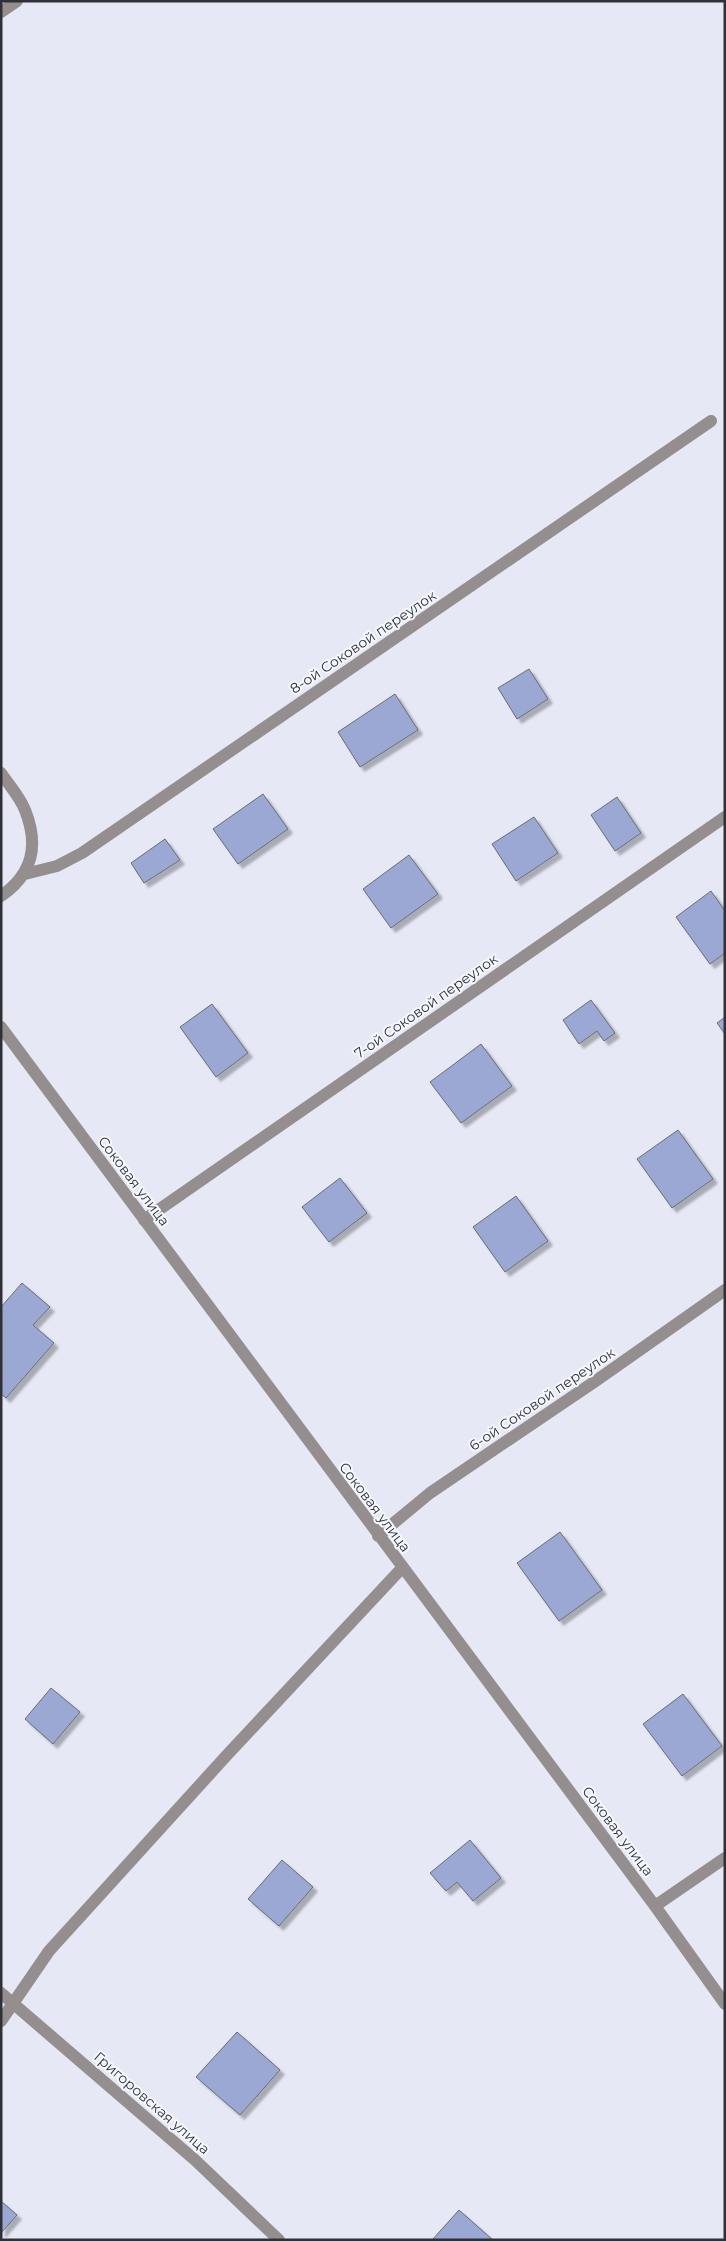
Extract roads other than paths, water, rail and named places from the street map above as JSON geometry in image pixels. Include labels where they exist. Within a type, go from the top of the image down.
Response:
[{"type":"street","points":[[1,12],[17,1]]},
{"type":"street","name":"8-ой Соковой переулок","points":[[26,874],[58,866],[82,853],[711,421]]},
{"type":"street","points":[[1,774],[25,809],[34,843],[26,874],[1,896]]},
{"type":"street","name":"7-ой Соковой переулок","points":[[144,1220],[725,817]]},
{"type":"street","name":"Соковая улица","points":[[1,1028],[655,1906],[725,2004]]},
{"type":"street","name":"6-ой Соковой переулок","points":[[378,1536],[430,1493],[597,1380],[725,1290]]},
{"type":"street","points":[[1,2021],[49,1951],[227,1754],[402,1568]]},
{"type":"street","points":[[655,1906],[725,1858]]},
{"type":"street","name":"Григоровская улица","points":[[1,1993],[195,2160],[279,2240]]}]
